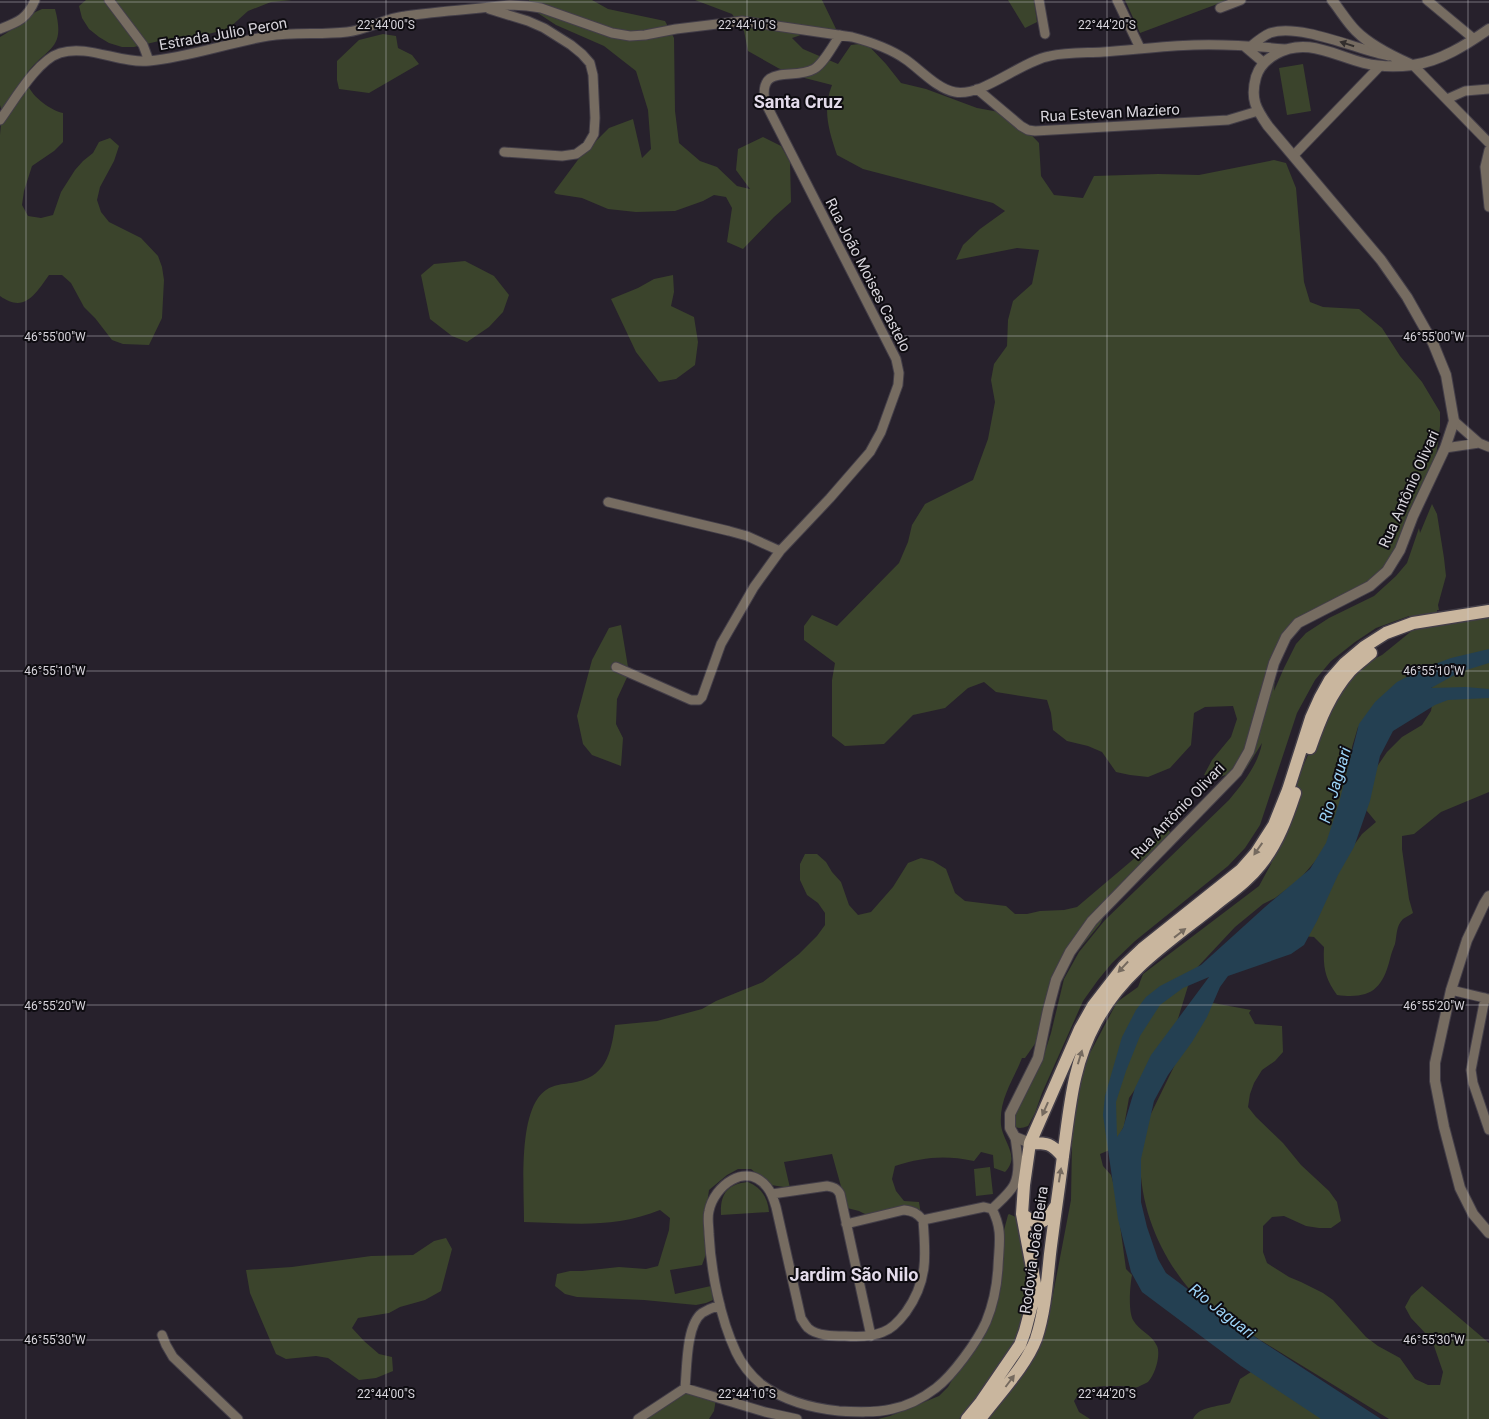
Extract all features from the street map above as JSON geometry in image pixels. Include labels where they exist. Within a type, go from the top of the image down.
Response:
[{"type":"main road","name":"Rodovia João Beira","points":[[968,1419],[1020,1345],[1032,1309],[1036,1289],[1022,1214],[1030,1143],[1080,1029],[1093,1006],[1124,966],[1142,949],[1241,870],[1256,852],[1274,825],[1288,790],[1311,718],[1330,680],[1346,663],[1364,647],[1386,633],[1413,623],[1489,611]]},
{"type":"main road","name":"Rodovia João Beira","points":[[980,1419],[1025,1359],[1035,1341],[1042,1320],[1074,1077],[1082,1050],[1096,1021],[1114,993],[1142,963],[1245,882],[1262,863],[1276,841],[1287,818],[1321,717],[1332,694],[1351,670],[1373,651],[1396,638],[1418,630],[1489,619]]},
{"type":"main road","points":[[1030,1143],[1046,1143],[1054,1147],[1063,1157]]},
{"type":"main road","points":[[1022,1214],[1036,1222],[1042,1222],[1048,1218],[1056,1206]]},
{"type":"street","points":[[0,29],[18,22],[26,16],[36,0]]},
{"type":"street","points":[[109,0],[143,45],[149,61]]},
{"type":"street","points":[[1039,0],[1045,34]]},
{"type":"street","points":[[1117,0],[1140,48]]},
{"type":"street","points":[[1220,8],[1241,0]]},
{"type":"street","points":[[1332,0],[1356,31],[1366,40],[1394,57],[1413,65],[1489,143]]},
{"type":"street","points":[[1427,0],[1474,39]]},
{"type":"street","name":"Estrada Julio Peron","points":[[0,120],[38,67],[58,53],[71,50],[134,61],[149,61],[275,35],[347,32],[403,16],[510,5],[541,8],[612,33],[630,36],[742,21],[840,35],[868,41],[888,49],[905,59],[944,89],[954,92],[977,89],[1035,60],[1048,56],[1193,45],[1285,49]]},
{"type":"street","points":[[487,8],[544,28],[571,45],[590,63],[593,75],[594,134],[586,146],[576,154],[562,156],[504,152]]},
{"type":"street","points":[[1394,57],[1331,39],[1298,32],[1272,32],[1247,46],[1264,63],[1285,49],[1300,46],[1315,48],[1363,63],[1380,66],[1413,65],[1446,55],[1489,29]]},
{"type":"street","name":"Rua João Moises Castelo","points":[[616,667],[691,700],[696,701],[702,697],[719,649],[745,601],[780,551],[870,452],[881,432],[898,384],[899,373],[896,359],[765,102],[764,93],[766,84],[772,78],[782,74],[806,72],[820,65],[840,35]]},
{"type":"street","name":"Rua Antônio Olivari","points":[[1015,1137],[1010,1128],[1010,1114],[1038,1058],[1056,980],[1070,952],[1092,921],[1237,772],[1249,751],[1274,663],[1286,637],[1298,623],[1370,586],[1386,571],[1400,550],[1413,516],[1445,448],[1454,421],[1446,375],[1433,344],[1407,297],[1381,260],[1258,112],[1254,103],[1254,88],[1257,74],[1264,63]]},
{"type":"street","points":[[1293,156],[1380,66]]},
{"type":"street","name":"Rua Estevan Maziero","points":[[977,89],[1021,126],[1035,131],[1228,120],[1258,112]]},
{"type":"street","points":[[1447,99],[1465,91],[1489,89]]},
{"type":"street","points":[[1489,150],[1484,167],[1489,207]]},
{"type":"street","points":[[1454,421],[1479,443],[1489,447]]},
{"type":"street","points":[[1445,448],[1479,443]]},
{"type":"street","points":[[608,502],[747,536],[780,551]]},
{"type":"street","points":[[1489,896],[1467,940],[1451,990],[1435,1063],[1436,1081],[1444,1127],[1460,1188],[1473,1214],[1489,1233]]},
{"type":"street","points":[[1451,990],[1487,998],[1471,1070],[1473,1083],[1489,1130]]},
{"type":"street","points":[[1015,1137],[1030,1143]]},
{"type":"street","points":[[992,1209],[1014,1185],[1018,1156],[1015,1137]]},
{"type":"street","points":[[846,1224],[904,1210],[918,1214],[923,1220],[925,1237],[924,1272],[917,1294],[900,1319],[890,1328],[871,1336],[828,1335],[813,1331],[804,1323],[796,1302],[772,1194],[760,1180],[752,1177],[739,1177],[727,1182],[720,1189],[708,1213],[713,1274],[720,1305],[736,1352],[746,1368],[761,1384],[800,1405],[851,1415],[892,1409],[914,1401],[936,1388],[953,1371],[977,1339],[986,1321],[997,1280],[1000,1233],[998,1220],[992,1209],[984,1207],[923,1220]]},
{"type":"street","points":[[772,1194],[827,1186],[833,1186],[838,1190],[871,1336]]},
{"type":"street","points":[[685,1388],[690,1333],[694,1323],[702,1314],[720,1305]]},
{"type":"street","points":[[162,1335],[174,1357],[238,1419]]},
{"type":"street","points":[[638,1419],[685,1388]]},
{"type":"street","points":[[685,1388],[765,1412],[797,1419]]},
{"type":"green space","points":[[86,0],[292,0],[271,2],[248,11],[228,29],[184,40],[159,41],[134,47],[122,47],[109,43],[89,29],[82,18],[79,6]]},
{"type":"green space","points":[[529,0],[592,0],[608,9],[665,21],[674,38],[675,111],[679,143],[700,161],[717,167],[737,186],[750,189],[736,170],[738,149],[763,137],[781,146],[790,162],[791,202],[743,249],[727,242],[732,208],[726,197],[714,195],[675,211],[636,212],[608,209],[582,198],[556,194],[554,192],[580,157],[609,128],[633,119],[642,158],[651,149],[648,110],[636,71],[604,46],[556,25],[527,6]]},
{"type":"green space","points":[[695,0],[822,0],[837,31],[807,33],[792,38],[803,49],[838,64],[851,45],[866,43],[901,83],[926,89],[977,108],[999,112],[1017,120],[1039,143],[1041,176],[1054,195],[1083,198],[1094,176],[1199,175],[1274,160],[1286,163],[1296,188],[1304,282],[1310,302],[1323,307],[1359,309],[1382,328],[1400,356],[1422,382],[1440,412],[1436,457],[1399,548],[1377,580],[1305,621],[1282,649],[1275,677],[1274,691],[1296,644],[1306,633],[1329,618],[1374,596],[1407,563],[1419,528],[1420,533],[1432,504],[1437,514],[1446,576],[1438,605],[1439,610],[1437,610],[1437,623],[1489,615],[1489,792],[1441,812],[1414,834],[1402,836],[1409,899],[1413,913],[1403,919],[1399,925],[1387,970],[1378,986],[1366,994],[1358,996],[1337,995],[1326,972],[1324,947],[1314,937],[1302,936],[1354,845],[1362,834],[1376,822],[1362,805],[1372,774],[1387,752],[1402,737],[1422,725],[1431,711],[1432,687],[1358,727],[1352,747],[1350,783],[1324,851],[1299,880],[1275,898],[1263,904],[1235,927],[1192,973],[1173,1035],[1129,1098],[1124,1126],[1112,1149],[1100,1154],[1103,1166],[1111,1175],[1115,1189],[1126,1269],[1132,1275],[1131,1316],[1136,1324],[1155,1342],[1158,1350],[1157,1365],[1148,1382],[1138,1387],[1104,1386],[1081,1390],[1074,1401],[1079,1412],[1090,1419],[986,1419],[1047,1326],[1071,1200],[1073,1085],[1117,1002],[1138,987],[1143,974],[1259,886],[1271,864],[1302,769],[1316,736],[1343,687],[1357,671],[1382,655],[1414,629],[1409,616],[1376,628],[1331,661],[1315,680],[1297,713],[1260,825],[1245,848],[1228,866],[1135,941],[1112,963],[1098,980],[1083,1001],[1028,1126],[1017,1128],[1012,1122],[1011,1114],[1041,1064],[1051,1033],[1064,979],[1079,952],[1105,920],[1229,800],[1245,780],[1257,759],[1262,743],[1246,769],[1216,778],[1204,775],[1212,760],[1231,737],[1237,719],[1233,706],[1205,707],[1194,713],[1191,745],[1170,768],[1148,777],[1116,772],[1102,752],[1088,746],[1067,741],[1053,730],[1047,700],[996,692],[984,682],[968,688],[945,708],[913,715],[884,744],[845,746],[832,736],[832,680],[835,663],[804,640],[804,626],[812,615],[837,626],[899,563],[908,542],[912,525],[925,504],[973,480],[988,439],[995,402],[991,380],[994,364],[1007,346],[1008,320],[1013,301],[1032,284],[1039,250],[1017,248],[956,260],[963,245],[980,229],[1005,211],[993,203],[863,169],[837,155],[829,129],[827,112],[827,103],[832,85],[793,75],[748,51],[744,31],[732,14]]},
{"type":"green space","points":[[1008,0],[1034,0],[1037,22],[1025,28]]},
{"type":"green space","points":[[1125,0],[1228,0],[1140,33]]},
{"type":"green space","points":[[42,9],[55,9],[58,22],[57,40],[27,73],[27,82],[30,90],[38,99],[63,113],[63,142],[54,151],[32,166],[24,191],[22,205],[28,216],[41,218],[53,215],[61,192],[75,170],[93,153],[99,142],[110,138],[119,146],[114,161],[100,187],[97,200],[101,212],[109,222],[141,238],[158,256],[162,267],[164,280],[162,318],[149,345],[123,344],[112,340],[84,307],[71,283],[62,275],[49,275],[34,294],[23,302],[16,303],[0,296],[0,135],[2,112],[0,105],[0,37]]},
{"type":"green space","points":[[383,34],[396,36],[398,48],[412,55],[419,64],[369,93],[339,89],[337,61],[359,40]]},
{"type":"green space","points":[[1303,64],[1311,111],[1287,115],[1279,68]]},
{"type":"green space","points":[[465,261],[494,276],[509,295],[503,312],[489,327],[467,342],[452,336],[430,319],[421,275],[434,264]]},
{"type":"green space","points":[[673,275],[674,292],[671,306],[694,317],[698,342],[695,365],[676,379],[659,382],[636,352],[611,299],[654,279]]},
{"type":"green space","points":[[621,625],[629,673],[617,699],[616,724],[623,738],[621,766],[592,755],[583,744],[577,716],[592,660],[609,628]]},
{"type":"green space","points":[[1166,827],[1174,837],[1106,912],[1100,924],[1067,964],[1039,1038],[1025,1058],[1022,1058],[1007,1090],[1002,1107],[1001,1125],[1011,1162],[1005,1172],[994,1168],[993,1155],[981,1152],[974,1161],[934,1158],[895,1166],[892,1179],[896,1191],[904,1201],[919,1202],[921,1215],[907,1208],[869,1216],[847,1208],[832,1154],[784,1162],[790,1188],[771,1185],[751,1169],[738,1169],[727,1175],[709,1190],[706,1254],[702,1265],[670,1270],[675,1294],[711,1286],[713,1300],[696,1305],[644,1300],[577,1297],[565,1294],[555,1286],[557,1274],[570,1271],[619,1267],[646,1269],[658,1266],[669,1230],[670,1218],[660,1210],[626,1220],[593,1224],[524,1222],[523,1175],[525,1140],[532,1110],[538,1098],[549,1088],[583,1080],[599,1070],[609,1055],[615,1025],[657,1021],[702,1009],[716,1001],[763,982],[799,954],[825,925],[825,913],[818,903],[807,895],[800,880],[800,864],[805,854],[817,854],[826,862],[841,882],[849,905],[858,915],[871,912],[893,887],[908,863],[921,858],[933,861],[946,869],[955,893],[965,901],[1006,906],[1015,914],[1027,914],[1077,907],[1149,846]]},
{"type":"green space","points":[[1208,999],[1213,1003],[1251,1010],[1249,1013],[1255,1024],[1282,1026],[1283,1052],[1275,1061],[1262,1070],[1254,1083],[1248,1107],[1283,1143],[1301,1165],[1329,1191],[1337,1202],[1341,1221],[1331,1228],[1306,1226],[1284,1216],[1272,1217],[1263,1226],[1263,1252],[1267,1263],[1333,1300],[1366,1337],[1400,1358],[1415,1379],[1428,1385],[1440,1385],[1443,1372],[1434,1346],[1427,1335],[1411,1318],[1405,1307],[1411,1296],[1422,1286],[1489,1343],[1489,1419],[1389,1419],[1208,1308],[1191,1291],[1176,1271],[1162,1249],[1145,1201],[1141,1176],[1141,1150],[1145,1126]]},
{"type":"green space","points":[[990,1167],[993,1194],[976,1196],[974,1169]]},
{"type":"green space","points":[[748,1182],[757,1187],[763,1194],[769,1212],[721,1215],[722,1201],[726,1191],[735,1185]]},
{"type":"green space","points":[[1009,1214],[1020,1219],[1033,1291],[1018,1344],[966,1414],[959,1419],[878,1419],[939,1396],[948,1387],[981,1330],[1003,1253],[1004,1230]]},
{"type":"green space","points":[[446,1238],[452,1249],[441,1291],[425,1300],[400,1307],[389,1313],[358,1318],[352,1328],[379,1354],[392,1357],[393,1371],[376,1378],[359,1380],[328,1358],[316,1356],[286,1359],[276,1354],[250,1293],[246,1270],[292,1267],[371,1256],[413,1255],[434,1241]]},
{"type":"green space","points":[[1251,1372],[1328,1419],[1193,1419],[1204,1409],[1230,1403],[1240,1379]]},
{"type":"green space","points":[[690,1392],[716,1399],[714,1411],[709,1419],[644,1419],[678,1394]]},
{"type":"water","points":[[1489,649],[1489,663],[1460,672],[1431,688],[1466,687],[1489,689],[1489,698],[1448,700],[1435,705],[1393,731],[1380,756],[1370,801],[1354,847],[1338,875],[1304,945],[1291,954],[1228,976],[1220,987],[1207,1017],[1192,1042],[1168,1075],[1154,1101],[1141,1159],[1141,1202],[1158,1259],[1166,1273],[1221,1314],[1381,1419],[1321,1419],[1241,1366],[1142,1292],[1131,1272],[1118,1219],[1103,1115],[1105,1096],[1122,1037],[1136,1010],[1146,997],[1160,986],[1201,965],[1310,869],[1326,843],[1339,803],[1359,724],[1375,702],[1397,682],[1424,668],[1451,658]],"holes":[[[1209,977],[1151,1055],[1135,1088],[1123,1128],[1117,1137],[1116,1102],[1140,1036],[1160,1005],[1183,988]]]},
{"type":"district","name":"Santa Cruz","points":[[798,101]]},
{"type":"district","name":"Jardim São Nilo","points":[[854,1274]]},
{"type":"water label","name":"Rio Jaguari","points":[[1335,785]]},
{"type":"water label","name":"Rio Jaguari","points":[[1222,1311]]}]
